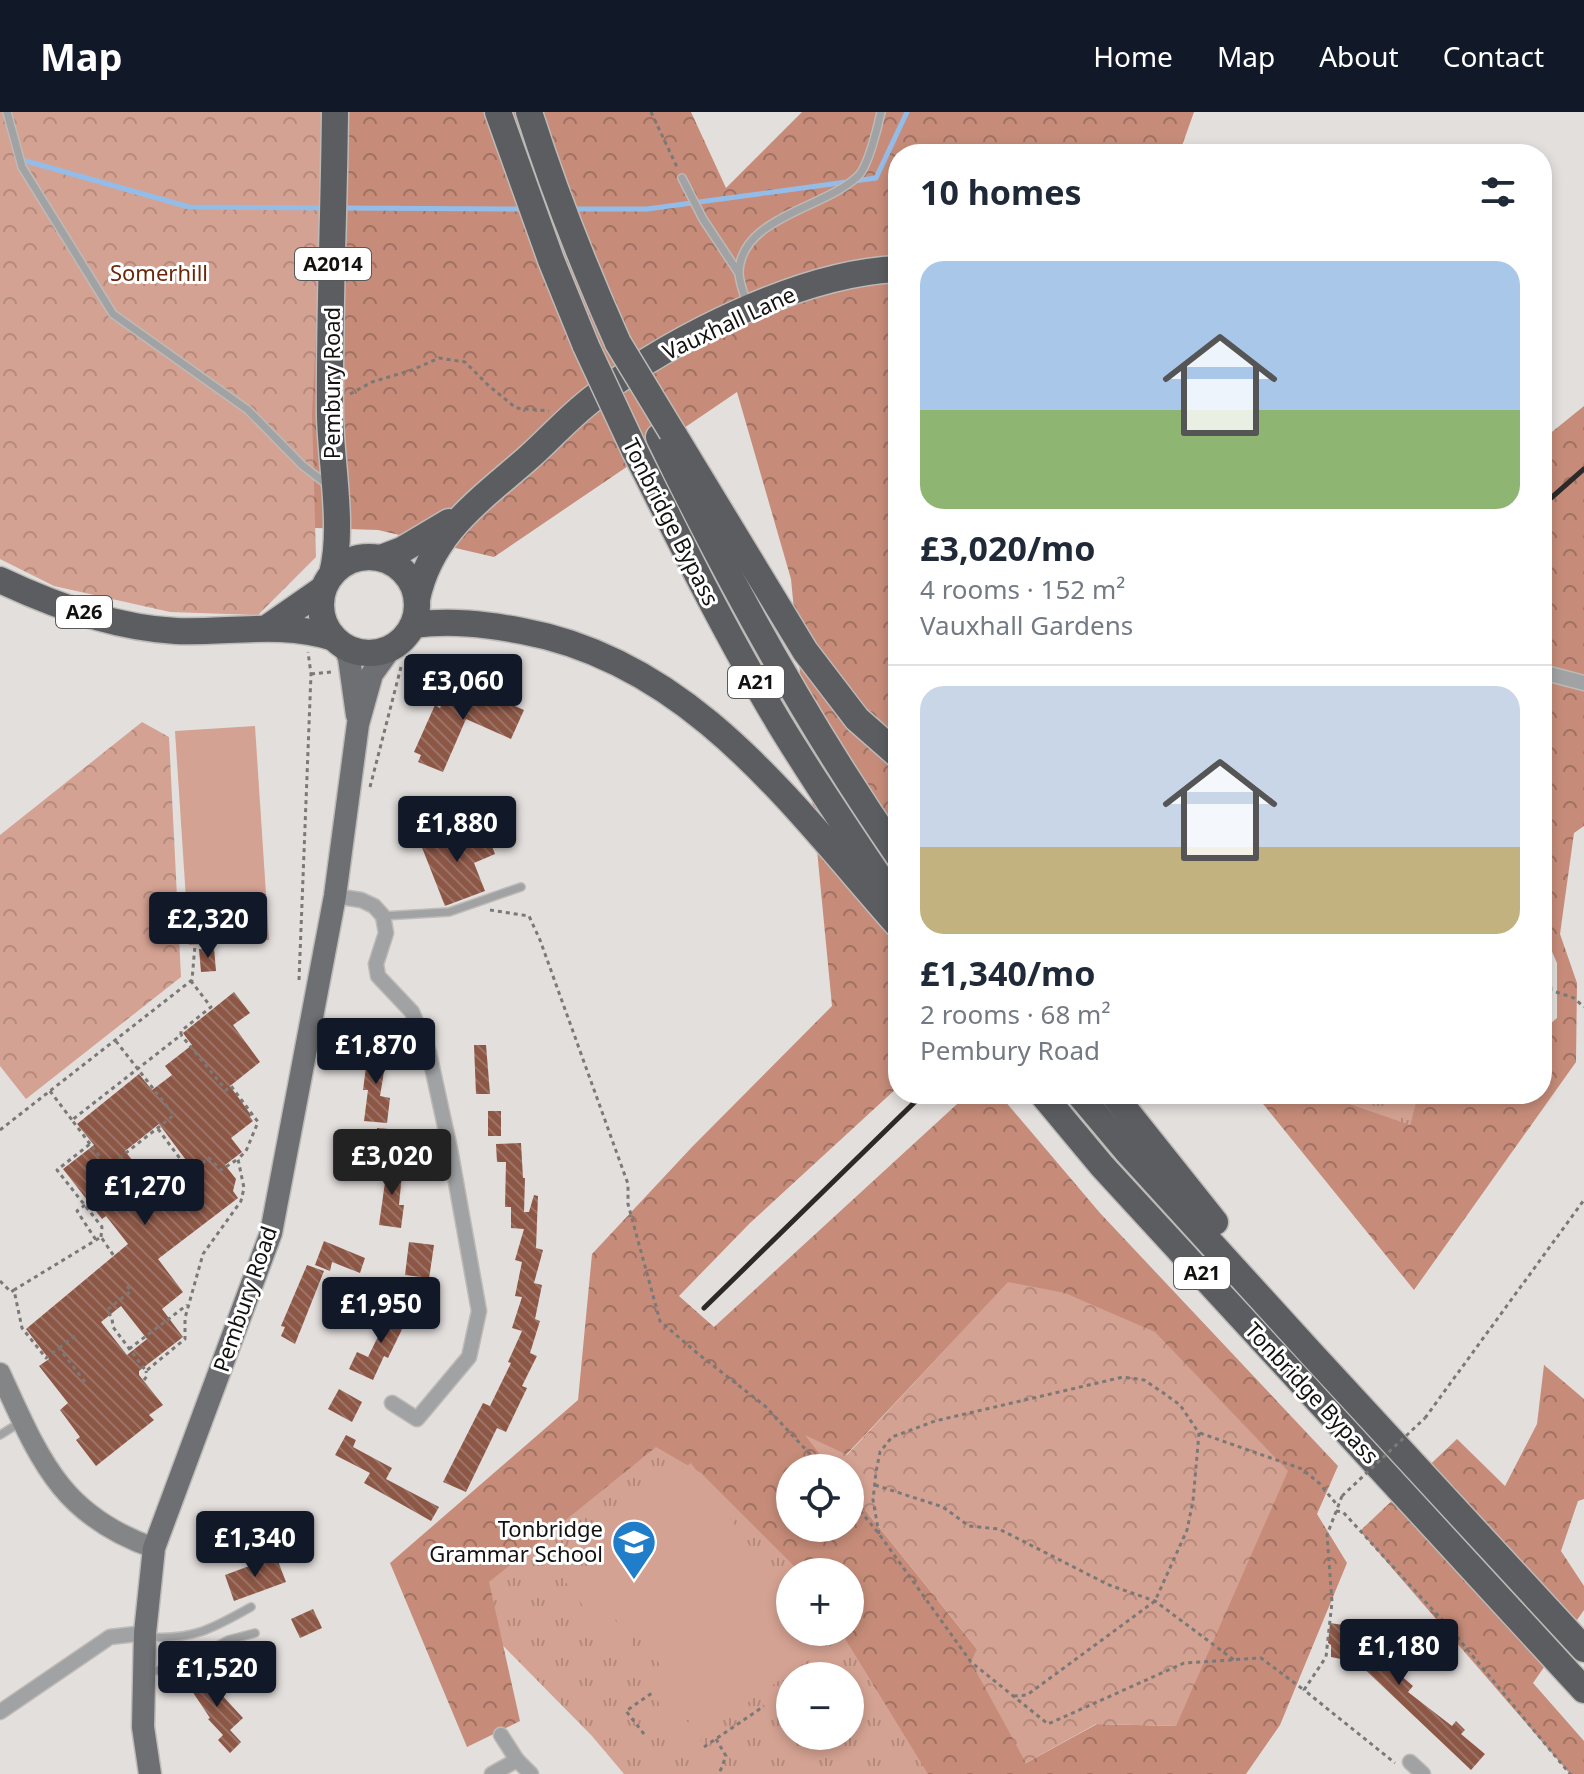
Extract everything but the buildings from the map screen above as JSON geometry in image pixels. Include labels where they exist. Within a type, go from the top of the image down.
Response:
[{"type":"highway","name":"Pembury Road","points":[[328,582],[336,558],[330,415],[335,112]]},
{"type":"highway","name":"Tonbridge Bypass","points":[[498,112],[551,260],[586,346],[705,592],[825,798],[888,890]]},
{"type":"highway","points":[[529,112],[578,252],[615,337],[665,434],[831,689],[857,719],[888,746]]},
{"type":"highway","name":"Vauxhall Lane","points":[[417,599],[429,560],[441,539],[469,509],[599,394],[682,340],[786,293],[888,271]]},
{"type":"highway","name":"Tonbridge Bypass","points":[[665,434],[693,508],[806,715],[888,840]]},
{"type":"highway","name":"Pembury Road","points":[[335,500],[343,532],[354,546],[374,557]]},
{"type":"highway","name":"Vauxhall Lane","points":[[374,557],[402,550],[469,509]]},
{"type":"highway","points":[[267,628],[328,582],[348,561],[374,557],[394,564],[405,573],[417,599],[413,625],[396,657],[367,653],[329,639],[322,615],[328,582]]},
{"type":"highway","name":"A26","points":[[0,580],[74,610],[135,625],[173,631],[267,628],[329,639]]},
{"type":"highway","points":[[413,625],[466,622],[559,638],[624,664],[659,685],[731,742],[772,783],[888,914]]},
{"type":"highway","name":"Tonbridge Bypass","points":[[1050,1104],[1102,1166],[1584,1690]]},
{"type":"highway","name":"Tonbridge Bypass","points":[[1087,1104],[1126,1150],[1584,1649]]},
{"type":"highway","points":[[1120,1104],[1150,1144],[1320,1346],[1383,1430]]},
{"type":"main road","name":"Pembury Road","points":[[329,639],[349,658],[358,724]]},
{"type":"main road","name":"Pembury Road","points":[[150,1774],[143,1727],[145,1635],[154,1548],[271,1233],[335,896],[358,724],[372,674],[396,657]]},
{"type":"street","points":[[1552,675],[1584,683]]},
{"type":"street","points":[[335,896],[374,906],[383,916],[386,933],[376,964],[378,976],[412,1012],[429,1053],[479,1311],[469,1357],[427,1409],[417,1419],[392,1403]]},
{"type":"street","points":[[0,1373],[35,1447],[62,1490],[91,1516],[131,1540],[154,1548]]},
{"type":"street","points":[[0,1712],[110,1637],[145,1635]]},
{"type":"street","points":[[501,1735],[517,1760],[531,1774]]},
{"type":"street","points":[[492,1774],[517,1760]]},
{"type":"street","points":[[1410,1762],[1423,1774]]},
{"type":"lane","points":[[7,112],[22,167],[113,314],[248,410],[335,500]]},
{"type":"lane","points":[[739,274],[744,248],[751,240],[798,210],[837,192],[861,174],[881,112]]},
{"type":"lane","points":[[682,178],[703,219],[739,274],[749,310]]},
{"type":"lane","points":[[383,916],[449,912],[521,887]]},
{"type":"lane","points":[[0,1435],[23,1421]]},
{"type":"lane","points":[[145,1635],[176,1639],[211,1630],[251,1607]]},
{"type":"lane","points":[[144,1673],[185,1664],[228,1640],[255,1633]]},
{"type":"path","points":[[651,112],[682,178]]},
{"type":"path","points":[[330,415],[340,413],[349,394],[372,382],[439,358],[465,362],[516,408],[550,411],[560,406],[570,418]]},
{"type":"path","points":[[299,983],[311,674],[329,639]]},
{"type":"path","points":[[369,790],[396,657]]},
{"type":"path","points":[[480,903],[492,911],[529,916],[540,940],[628,1184],[628,1204],[660,1321],[765,1406],[810,1454]]},
{"type":"path","points":[[72,1120],[181,1035],[181,1031],[211,1007],[191,981],[195,945]]},
{"type":"path","points":[[0,1130],[191,981]]},
{"type":"path","points":[[1552,990],[1574,998],[1584,1007]]},
{"type":"path","points":[[181,1035],[226,1090],[231,1086],[258,1122],[246,1151],[238,1159],[221,1170],[209,1158],[189,1173]]},
{"type":"path","points":[[50,1091],[108,1167],[157,1129],[174,1115],[115,1040]]},
{"type":"path","points":[[157,1129],[187,1168],[191,1182],[166,1203]]},
{"type":"path","points":[[0,1281],[11,1292],[98,1239],[102,1227],[57,1170],[90,1144]]},
{"type":"path","points":[[146,1371],[185,1339],[185,1318],[203,1254],[241,1201],[244,1188],[238,1159]]},
{"type":"path","points":[[1304,1690],[1326,1657],[1332,1602],[1327,1535],[1342,1496],[1425,1418],[1584,1200]]},
{"type":"path","points":[[86,1204],[77,1211],[114,1256]]},
{"type":"path","points":[[127,1286],[131,1291],[107,1310],[113,1327],[146,1371],[144,1380]]},
{"type":"path","points":[[14,1290],[22,1328],[46,1358],[75,1336]]},
{"type":"path","points":[[129,1349],[189,1303]]},
{"type":"path","points":[[59,1348],[85,1382]]},
{"type":"path","points":[[879,1534],[873,1500],[875,1485],[880,1452],[892,1437],[935,1421],[1109,1378],[1144,1380],[1180,1405],[1199,1433],[1302,1469],[1319,1483],[1337,1509],[1453,1632],[1570,1774]]},
{"type":"path","points":[[1014,1696],[1027,1695],[1155,1601],[1187,1530],[1199,1433]]},
{"type":"path","points":[[875,1485],[943,1507],[969,1526],[999,1529],[1109,1585],[1155,1601],[1234,1660]]},
{"type":"path","points":[[864,1515],[971,1662],[1048,1724],[1184,1663],[1261,1658],[1393,1764],[1410,1762]]},
{"type":"path","points":[[644,1734],[626,1711],[652,1693]]},
{"type":"path","points":[[704,1747],[764,1706]]},
{"type":"path","points":[[716,1739],[726,1756],[719,1774]]},
{"type":"green space","points":[[0,112],[691,112],[726,188],[802,112],[1194,112],[1183,144],[888,144],[888,1096],[750,1223],[679,1296],[714,1327],[957,1104],[1007,1104],[1100,1213],[1338,1466],[1317,1514],[1347,1563],[1280,1725],[1246,1774],[928,1774],[864,1670],[864,1662],[859,1662],[850,1646],[864,1646],[864,1558],[786,1558],[701,1473],[656,1447],[489,1582],[520,1721],[467,1747],[390,1563],[578,1400],[592,1254],[692,1147],[832,1006],[791,579],[737,392],[494,557],[378,530],[188,524]],"holes":[[[1008,1283],[1176,1726],[1097,1724],[1026,1763],[977,1649],[864,1508],[864,1542],[776,1542],[776,1454],[820,1454],[807,1437],[847,1454]]]},
{"type":"green space","name":"Somerhill","points":[[0,112],[327,112],[312,414],[316,557],[258,615],[170,612],[54,586],[0,559]]},
{"type":"green space","points":[[1584,406],[1584,826],[1574,833],[1560,934],[1577,983],[1576,1062],[1552,1096],[1552,1022],[1557,1018],[1557,963],[1552,952],[1552,432]]},
{"type":"green space","points":[[142,722],[169,737],[181,977],[26,1099],[0,1066],[0,835]]},
{"type":"green space","points":[[255,726],[269,940],[189,945],[175,731]]},
{"type":"green space","points":[[1263,1104],[1350,1104],[1410,1125],[1415,1104],[1546,1104],[1414,1290]]},
{"type":"green space","points":[[1349,1104],[1416,1104],[1410,1126]]},
{"type":"green space","points":[[1008,1282],[1065,1293],[1155,1332],[1288,1471],[1176,1726],[1096,1724],[1026,1763],[971,1662],[977,1649],[864,1508],[864,1454],[848,1454]]},
{"type":"green space","points":[[1544,1365],[1584,1399],[1584,1499],[1578,1501],[1561,1551],[1584,1586],[1584,1610],[1533,1683],[1584,1741],[1584,1774],[1570,1774],[1360,1531],[1457,1439],[1505,1486],[1537,1424]]},
{"type":"green space","name":"Tonbridge Grammar School","points":[[658,1404],[776,1515],[776,1542],[805,1542],[822,1558],[776,1558],[776,1646],[860,1646],[951,1774],[624,1774],[592,1736],[461,1603]]},
{"type":"green space","points":[[805,1435],[845,1454],[820,1454]]},
{"type":"green space","points":[[691,1463],[776,1583],[776,1646],[820,1646],[823,1650],[806,1662],[776,1662],[776,1683],[707,1731],[575,1545]]},
{"type":"green space","points":[[563,1547],[706,1748],[696,1755],[635,1669],[630,1672],[548,1557]]},
{"type":"waterway","points":[[892,144],[907,112]]},
{"type":"waterway","points":[[572,209],[647,209],[876,178],[888,152]]},
{"type":"waterway","points":[[19,159],[189,207],[326,208]]},
{"type":"waterway","points":[[340,208],[522,209]]},
{"type":"railway","points":[[1552,497],[1584,469]]},
{"type":"railway","points":[[704,1308],[913,1104]]},
{"type":"place","name":"Tonbridge Grammar School","points":[[634,1581]]}]
